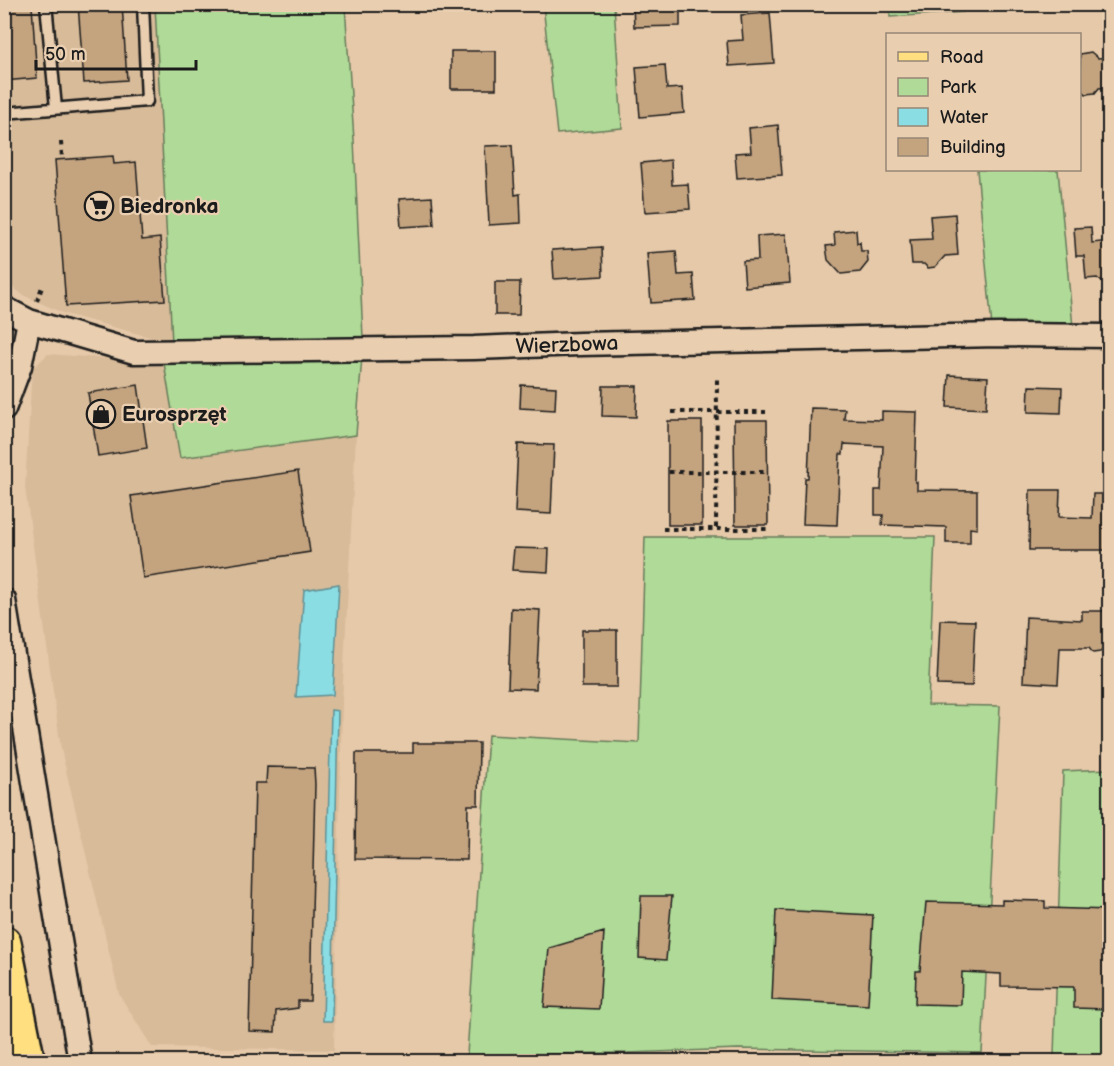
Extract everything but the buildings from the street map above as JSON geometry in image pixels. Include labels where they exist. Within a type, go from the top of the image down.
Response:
[{"type":"main road","points":[[4,943],[28,1062]]},
{"type":"street","name":"Wierzbowa","points":[[4,308],[32,312],[134,352],[474,348],[998,335],[1110,336]]},
{"type":"street","name":"Wierzbowa","points":[[4,322],[32,312]]},
{"type":"street","points":[[4,409],[20,366],[32,312]]},
{"type":"street","points":[[4,600],[80,1062]]},
{"type":"lane","points":[[46,4],[56,108]]},
{"type":"lane","points":[[4,113],[147,100],[143,4]]},
{"type":"path","points":[[61,142],[62,159]]},
{"type":"path","points":[[32,312],[42,287]]},
{"type":"path","points":[[716,528],[717,378]]},
{"type":"path","points":[[672,412],[766,411]]},
{"type":"path","points":[[669,472],[768,472]]},
{"type":"path","points":[[663,529],[771,529]]},
{"type":"shaded area","points":[[4,5],[155,5],[172,343],[65,314],[23,295],[5,281]]},
{"type":"shaded area","points":[[48,354],[164,363],[180,458],[356,435],[342,703],[334,1050],[152,1047],[119,994],[61,749],[25,487],[32,369]]},
{"type":"green space","points":[[155,5],[345,5],[363,338],[172,343]]},
{"type":"green space","points":[[543,5],[614,5],[622,128],[557,134]]},
{"type":"green space","points":[[889,5],[962,5],[963,12],[890,17]]},
{"type":"green space","points":[[977,171],[1058,171],[1073,327],[992,327]]},
{"type":"green space","points":[[362,356],[356,435],[180,458],[164,363]]},
{"type":"green space","points":[[645,537],[935,537],[928,705],[1000,706],[982,1053],[738,1049],[467,1055],[488,735],[639,743]]},
{"type":"green space","points":[[1109,769],[1109,1058],[1054,1056],[1063,771]]},
{"type":"water","points":[[339,584],[333,695],[296,697],[304,590]]},
{"type":"water","points":[[331,710],[338,711],[332,1021],[323,1021]]},
{"type":"place","name":"Biedronka","points":[[99,206]]},
{"type":"place","name":"Eurosprzęt","points":[[101,414]]}]
